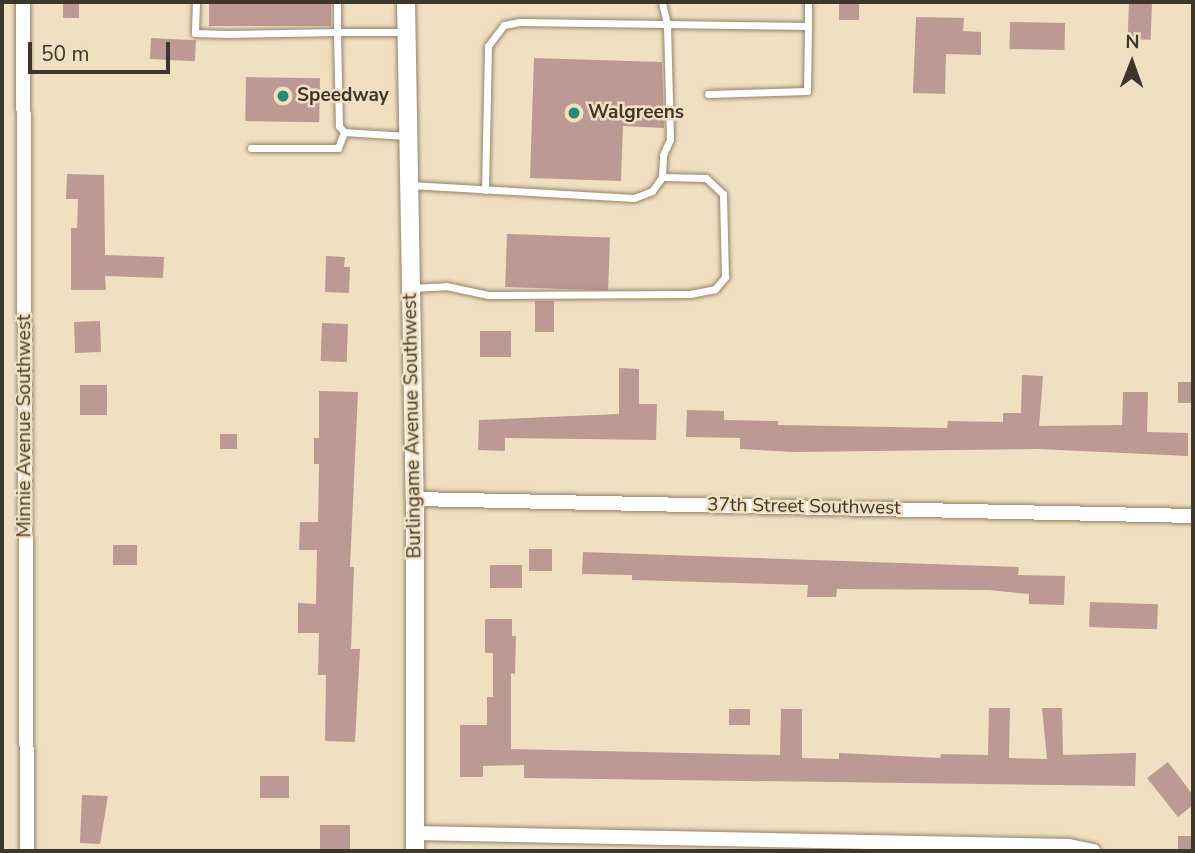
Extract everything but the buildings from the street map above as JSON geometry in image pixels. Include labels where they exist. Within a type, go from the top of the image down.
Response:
[{"type":"street","name":"Minnie Avenue Southwest","points":[[23,2],[27,851]]},
{"type":"street","name":"Burlingame Avenue Southwest","points":[[406,2],[415,499],[415,842]]},
{"type":"street","name":"37th Street Southwest","points":[[415,499],[1193,516]]},
{"type":"street","points":[[415,842],[1069,846],[1093,851]]},
{"type":"lane","points":[[196,2],[195,33],[407,32]]},
{"type":"lane","points":[[337,2],[339,126],[344,132],[408,136]]},
{"type":"lane","points":[[409,185],[634,198],[652,191],[662,177],[663,155],[670,139],[667,24],[662,2]]},
{"type":"lane","points":[[708,94],[807,91],[808,2]]},
{"type":"lane","points":[[485,190],[492,34],[503,25],[520,22],[808,26]]},
{"type":"lane","points":[[251,148],[338,148],[344,132]]},
{"type":"lane","points":[[411,288],[446,286],[488,295],[690,295],[715,289],[725,277],[723,194],[706,178],[662,177]]},
{"type":"place","name":"Speedway","points":[[283,96]]},
{"type":"place","name":"Walgreens","points":[[574,113]]}]
